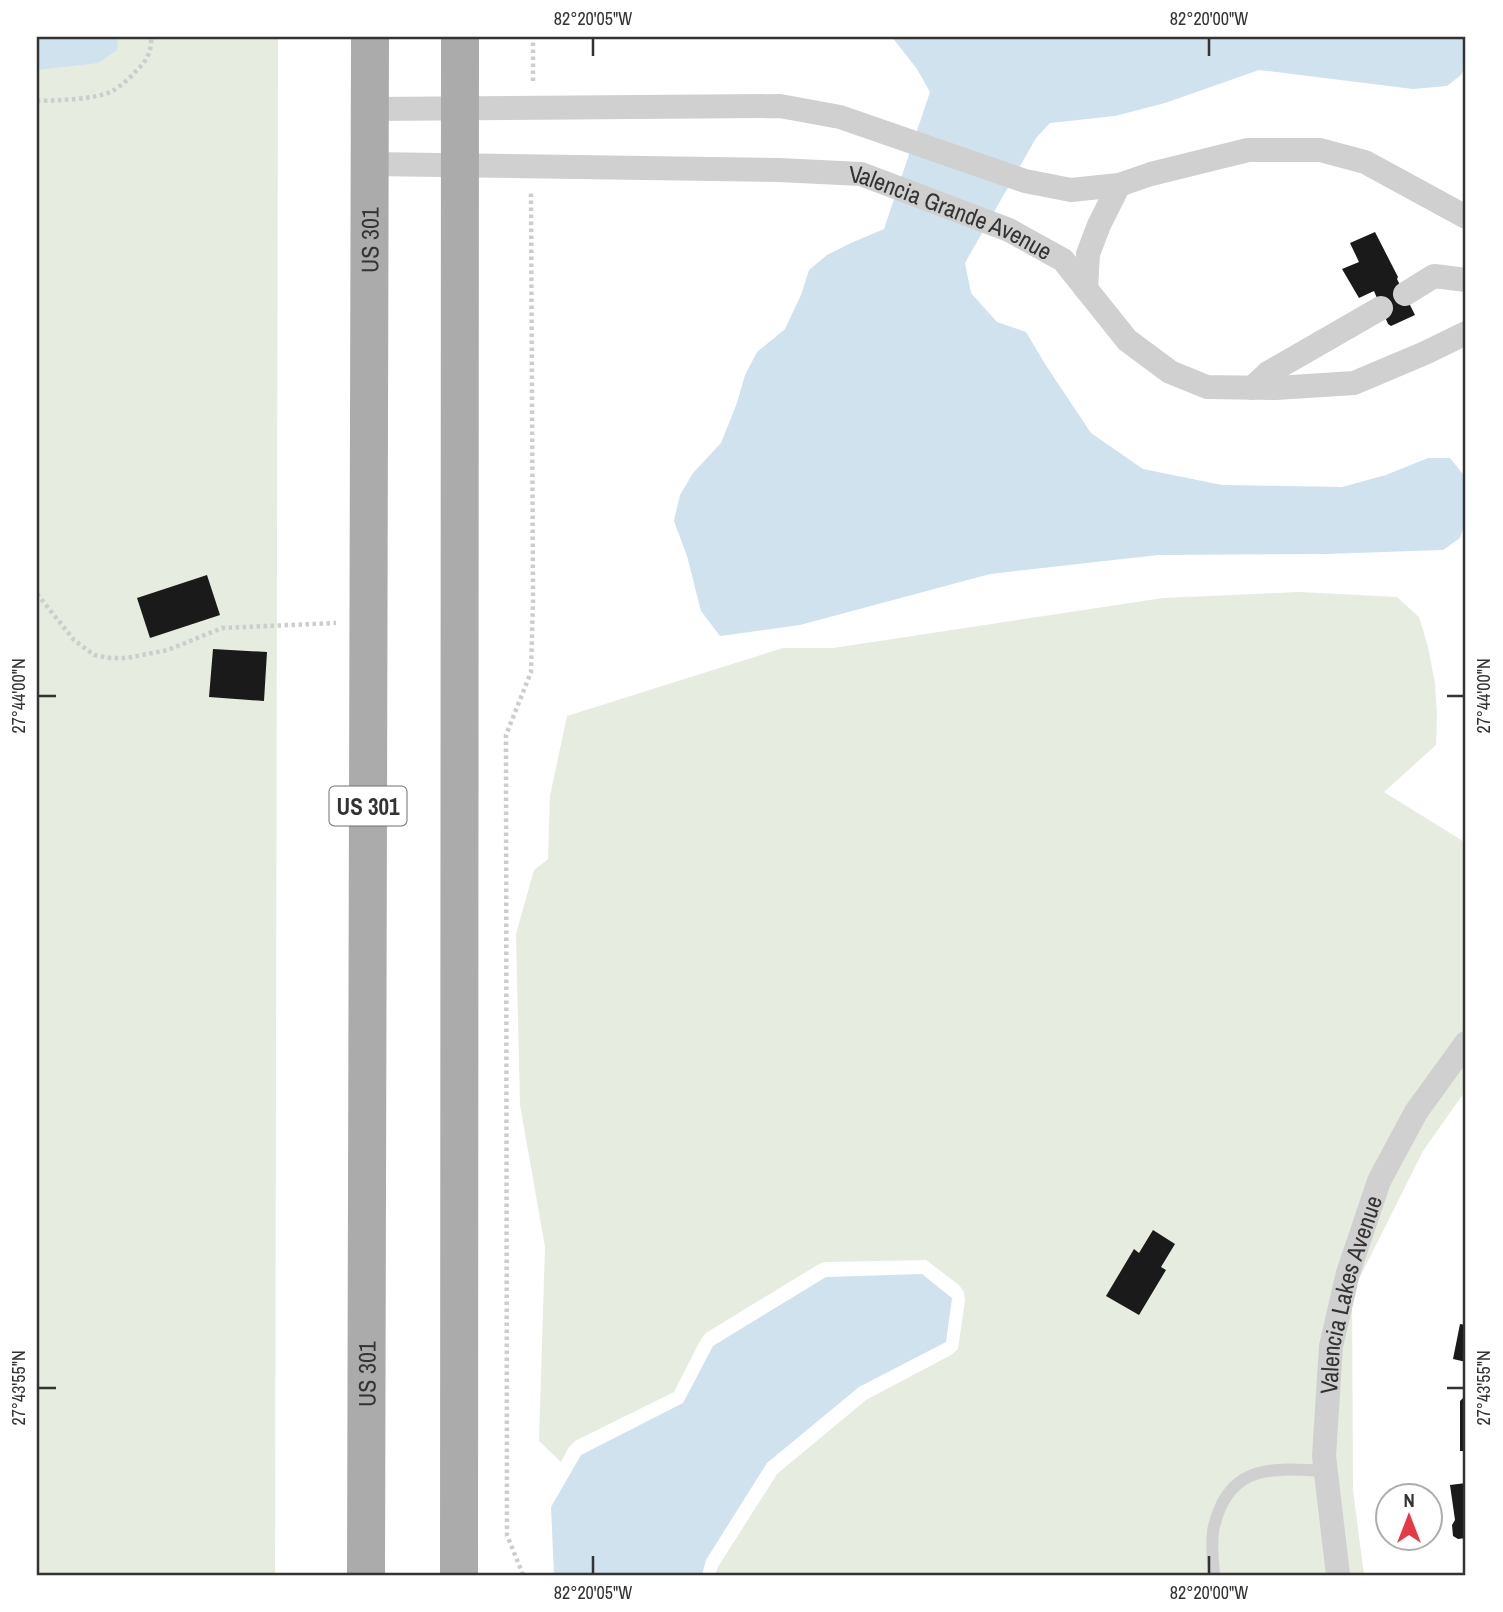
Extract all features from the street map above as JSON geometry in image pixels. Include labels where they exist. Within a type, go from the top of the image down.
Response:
[{"type":"main road","name":"US 301","points":[[366,1575],[370,37]]},
{"type":"main road","points":[[459,1575],[460,37]]},
{"type":"street","points":[[369,108],[780,106],[840,117],[1024,181],[1071,190],[1119,185],[1151,174],[1248,150],[1320,150],[1365,162],[1466,217]]},
{"type":"street","name":"Valencia Grande Avenue","points":[[370,164],[861,174],[1009,230],[1063,260],[1127,340],[1170,372],[1207,387],[1252,388],[1354,383],[1466,333]]},
{"type":"street","points":[[1086,289],[1088,254],[1119,185]]},
{"type":"street","points":[[1405,295],[1434,276],[1466,279]]},
{"type":"street","points":[[1252,388],[1268,373],[1381,308]]},
{"type":"street","name":"Valencia Lakes Avenue","points":[[1338,1575],[1324,1456],[1331,1346],[1348,1273],[1379,1181],[1416,1112],[1466,1043]]},
{"type":"lane","points":[[1214,1575],[1213,1531],[1222,1502],[1238,1481],[1262,1472],[1285,1469],[1326,1471]]},
{"type":"path","points":[[37,101],[88,97],[110,92],[145,62],[152,44],[151,37]]},
{"type":"path","points":[[533,37],[533,73]]},
{"type":"path","points":[[523,1575],[507,1535],[506,735],[531,672],[531,192]]},
{"type":"path","points":[[37,594],[74,640],[94,655],[110,658],[127,658],[168,650],[222,628],[369,621]]},
{"type":"shaded area","points":[[37,37],[278,37],[275,1575],[37,1575]]},
{"type":"shaded area","points":[[1299,592],[1397,597],[1419,617],[1435,683],[1436,745],[1384,792],[1466,843],[1466,1090],[1423,1151],[1352,1293],[1353,1490],[1364,1575],[715,1575],[777,1474],[866,1400],[958,1349],[964,1292],[959,1285],[926,1260],[819,1264],[706,1333],[674,1392],[575,1441],[561,1462],[539,1441],[545,1247],[520,1105],[516,934],[534,870],[548,859],[550,796],[567,716],[783,648],[833,648],[1163,598]]},
{"type":"water","points":[[37,37],[118,37],[117,50],[98,63],[37,70]]},
{"type":"water","points":[[892,37],[1466,37],[1466,64],[1461,75],[1447,86],[1413,89],[1259,70],[1165,103],[1115,116],[1050,123],[1036,138],[965,263],[971,293],[997,322],[1026,332],[1091,433],[1143,469],[1222,485],[1342,487],[1386,475],[1428,458],[1450,458],[1466,478],[1466,520],[1460,538],[1443,550],[1158,555],[990,574],[800,625],[720,636],[701,611],[687,556],[674,521],[680,495],[693,473],[721,443],[745,375],[757,352],[785,329],[809,270],[827,255],[884,229],[930,92],[917,69]]},
{"type":"water","points":[[922,1274],[952,1298],[946,1342],[859,1387],[767,1463],[706,1560],[702,1575],[554,1575],[551,1507],[581,1455],[683,1403],[713,1346],[826,1277]]},
{"type":"building","points":[[1375,232],[1415,315],[1391,326],[1374,291],[1359,298],[1342,269],[1359,262],[1350,243]]},
{"type":"building","points":[[207,575],[220,615],[150,638],[137,598]]},
{"type":"building","points":[[213,649],[267,652],[264,701],[209,697]]},
{"type":"building","points":[[1153,1230],[1175,1244],[1161,1267],[1166,1270],[1139,1315],[1106,1296],[1134,1249],[1139,1253]]},
{"type":"building","points":[[1460,1324],[1466,1325],[1466,1362],[1453,1359]]},
{"type":"building","points":[[1464,1397],[1466,1451],[1460,1451],[1460,1401]]},
{"type":"building","points":[[1466,1483],[1466,1538],[1458,1539],[1453,1536],[1452,1525],[1455,1520],[1450,1485]]}]
